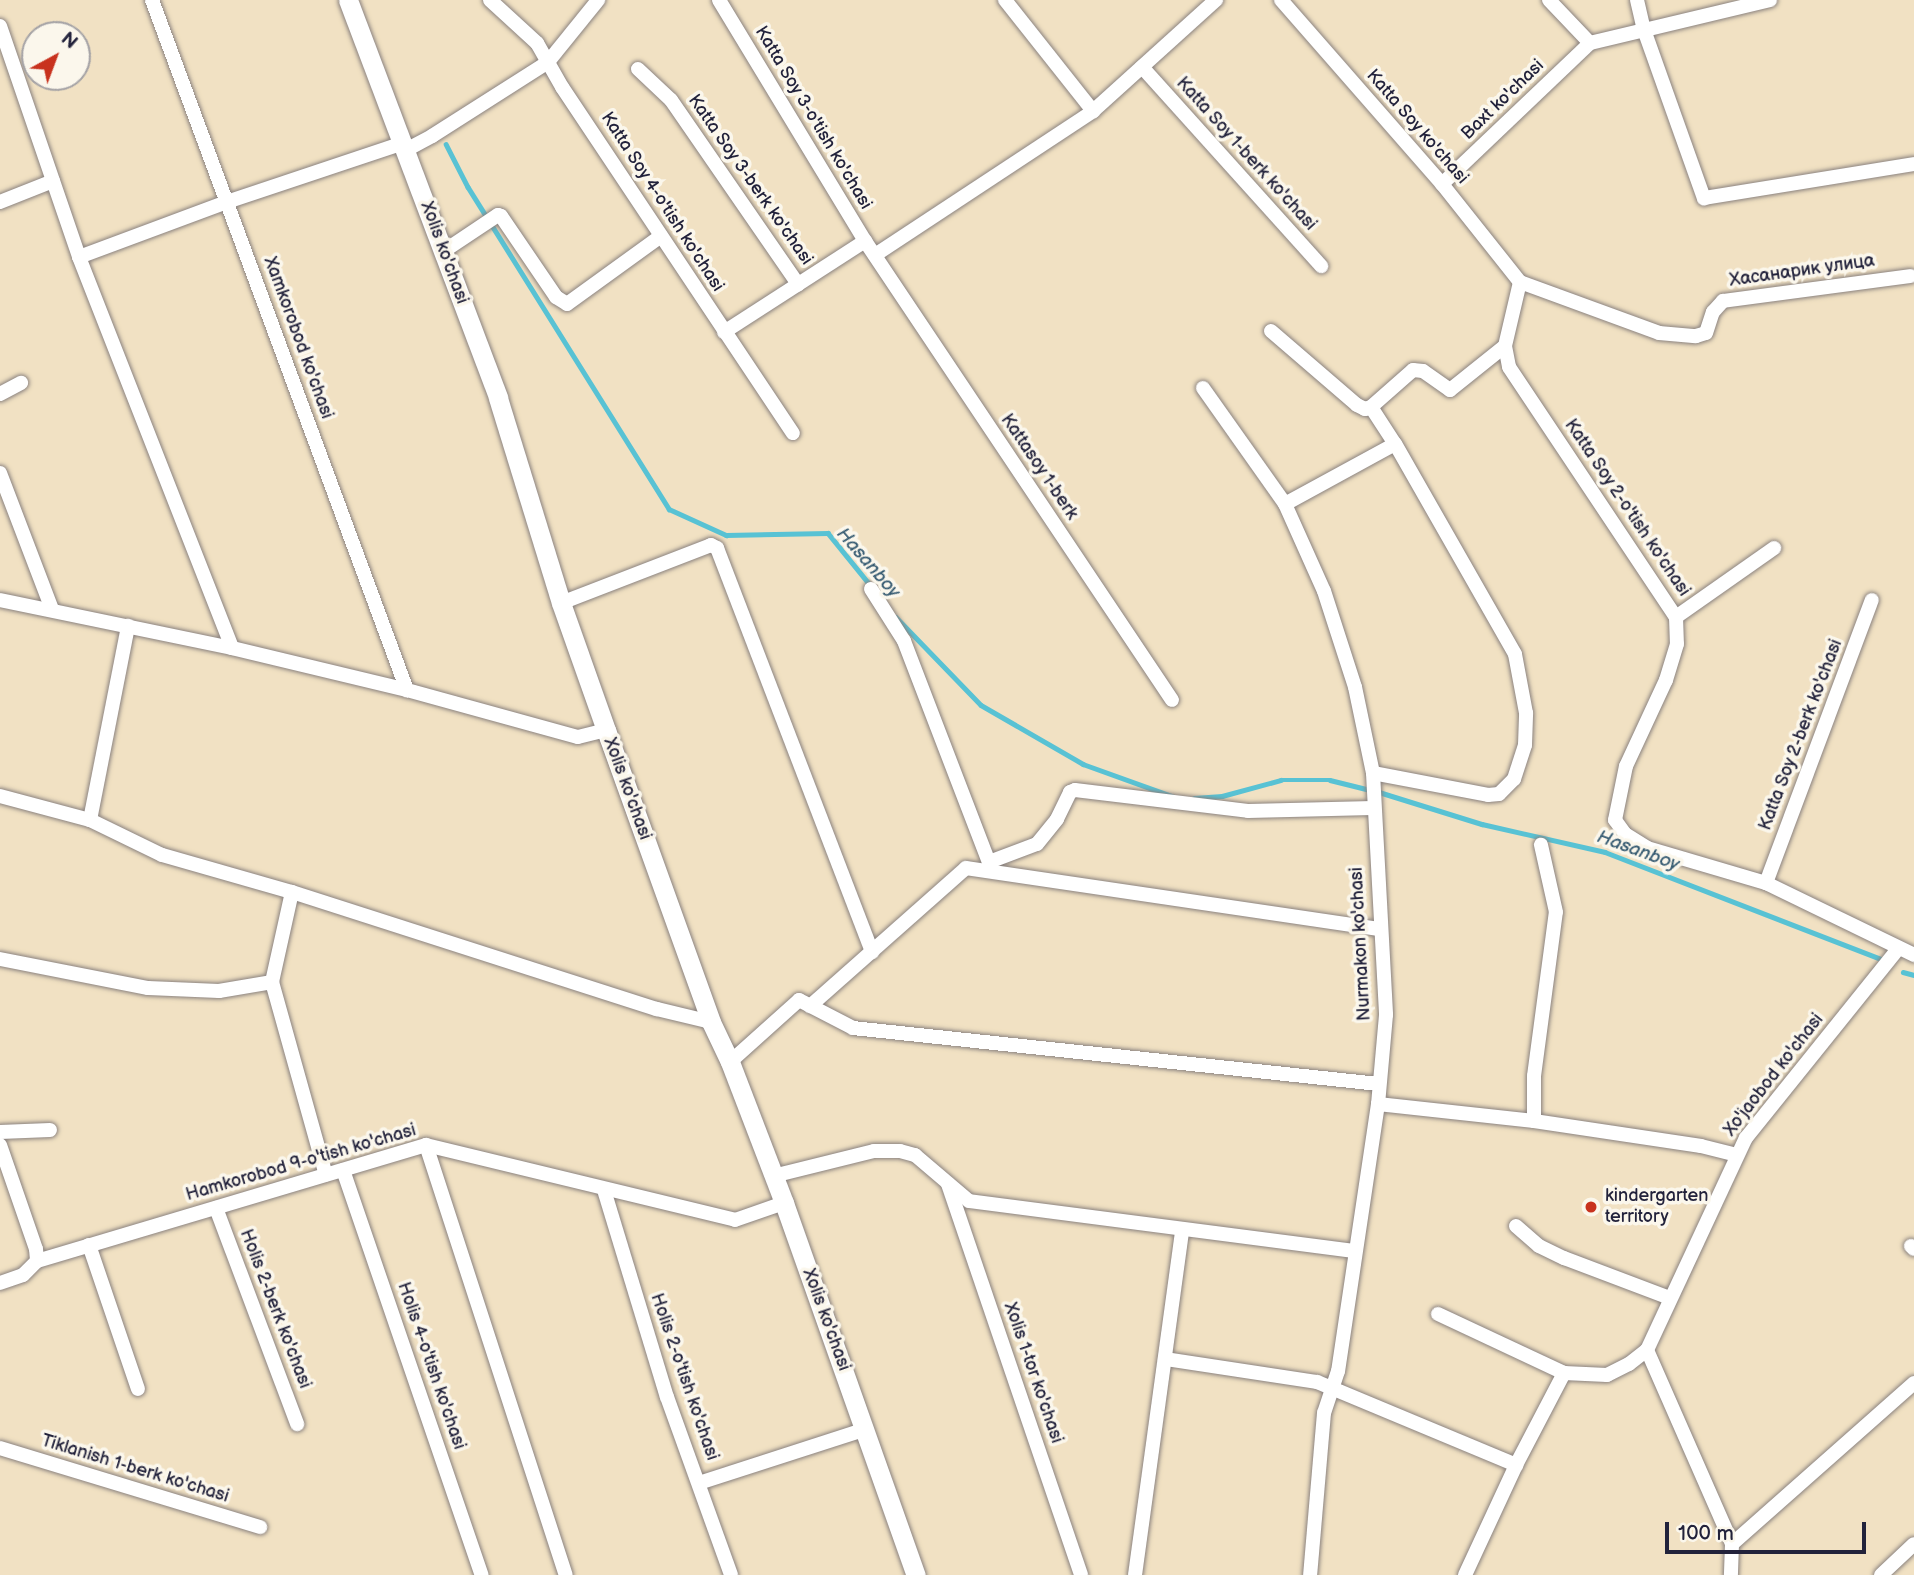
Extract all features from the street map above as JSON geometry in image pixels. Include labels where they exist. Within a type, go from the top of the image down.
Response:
[{"type":"street","name":"Xamkorobod ko'chasi","points":[[152,0],[407,690]]},
{"type":"street","name":"Xolis ko'chasi","points":[[348,0],[498,398],[561,603],[606,730],[711,1022],[730,1062],[774,1176],[916,1575]]},
{"type":"street","name":"Katta Soy 4-o'tish ko'chasi","points":[[490,0],[537,43],[724,332],[793,433]]},
{"type":"street","points":[[79,257],[227,202],[432,136],[548,62],[598,0]]},
{"type":"street","name":"Katta Soy 3-o'tish ko'chasi","points":[[719,0],[875,255]]},
{"type":"street","points":[[1005,0],[1093,111]]},
{"type":"street","points":[[875,255],[1093,111],[1216,0]]},
{"type":"street","name":"Katta Soy ko'chasi","points":[[1281,0],[1442,184],[1520,282]]},
{"type":"street","points":[[1549,0],[1590,43]]},
{"type":"street","points":[[1637,0],[1643,27],[1704,198],[1914,164]]},
{"type":"street","name":"Baxt ko'chasi","points":[[1442,184],[1590,43],[1643,27],[1754,1],[1769,0]]},
{"type":"street","points":[[0,26],[79,257],[232,648]]},
{"type":"street","name":"Katta Soy 1-berk ko'chasi","points":[[1142,67],[1321,266]]},
{"type":"street","name":"Katta Soy 3-berk ko'chasi","points":[[638,69],[671,100],[799,284]]},
{"type":"street","points":[[0,202],[53,181]]},
{"type":"street","points":[[444,251],[492,219],[556,297],[567,304],[661,236]]},
{"type":"street","points":[[724,332],[865,241]]},
{"type":"street","name":"Kattasoy 1-berk","points":[[875,255],[1172,700]]},
{"type":"street","name":"Хасанарик улица","points":[[1520,282],[1659,333],[1696,336],[1706,333],[1713,312],[1723,301],[1910,276]]},
{"type":"street","points":[[1270,331],[1365,409],[1371,407],[1413,370],[1433,376],[1444,388],[1456,388],[1505,346],[1520,282]]},
{"type":"street","name":"Katta Soy 2-o'tish ko'chasi","points":[[1505,346],[1509,367],[1676,617],[1676,644],[1666,680],[1626,766],[1615,820],[1625,834],[1647,848],[1766,883],[1831,912],[1914,955]]},
{"type":"street","points":[[0,394],[21,383]]},
{"type":"street","name":"Nurmakon ko'chasi","points":[[1203,388],[1285,504],[1324,591],[1352,675],[1373,773],[1386,1015],[1378,1104],[1338,1371],[1324,1413],[1310,1575]]},
{"type":"street","points":[[1371,407],[1516,654],[1526,713],[1525,745],[1514,779],[1499,794],[1488,795],[1373,773]]},
{"type":"street","points":[[1285,504],[1395,444]]},
{"type":"street","points":[[0,473],[52,609]]},
{"type":"street","points":[[561,603],[711,545],[717,548],[872,952]]},
{"type":"street","points":[[1676,617],[1774,548]]},
{"type":"street","points":[[871,589],[904,640],[991,867]]},
{"type":"street","points":[[0,600],[232,648],[407,690],[578,737],[606,730]]},
{"type":"street","name":"Katta Soy 2-berk ko'chasi","points":[[1766,883],[1872,600]]},
{"type":"street","points":[[90,820],[128,626]]},
{"type":"street","points":[[991,867],[1037,844],[1058,819],[1070,792],[1075,790],[1248,811],[1373,808]]},
{"type":"street","points":[[0,796],[90,820],[162,855],[292,892],[514,965],[711,1022]]},
{"type":"street","points":[[1534,1121],[1534,1076],[1556,912],[1541,845]]},
{"type":"street","points":[[810,1006],[966,869],[991,867],[1381,929]]},
{"type":"street","points":[[292,892],[272,982],[326,1175]]},
{"type":"street","name":"Xo'jaobod ko'chasi","points":[[1647,1350],[1746,1138],[1898,949]]},
{"type":"street","points":[[0,958],[148,988],[219,990],[272,982]]},
{"type":"street","points":[[730,1062],[797,999],[853,1028],[1379,1084]]},
{"type":"street","points":[[1378,1104],[1534,1121],[1701,1146],[1736,1155]]},
{"type":"street","points":[[0,1132],[50,1130]]},
{"type":"street","points":[[0,1145],[36,1249],[37,1261]]},
{"type":"street","points":[[426,1145],[566,1575]]},
{"type":"street","name":"Hamkorobod 9-o'tish ko'chasi","points":[[0,1283],[23,1275],[33,1269],[37,1261],[426,1145],[735,1220],[783,1203]]},
{"type":"street","points":[[774,1176],[874,1151],[900,1151],[915,1155],[969,1200],[1355,1251]]},
{"type":"street","name":"Holis 4-o'tish ko'chasi","points":[[343,1170],[482,1575]]},
{"type":"street","name":"Xolis 1-tor ko'chasi","points":[[948,1184],[1082,1575]]},
{"type":"street","name":"Holis 2-o'tish ko'chasi","points":[[604,1190],[667,1397],[731,1575]]},
{"type":"street","name":"Holis 2-berk ko'chasi","points":[[216,1208],[298,1424]]},
{"type":"street","points":[[1516,1226],[1539,1246],[1564,1258],[1670,1298]]},
{"type":"street","points":[[1135,1575],[1182,1230]]},
{"type":"street","points":[[89,1245],[138,1389]]},
{"type":"street","points":[[1438,1314],[1564,1373],[1607,1375],[1629,1364],[1647,1350],[1732,1544],[1731,1575]]},
{"type":"street","points":[[1165,1359],[1317,1382],[1516,1465]]},
{"type":"street","points":[[1465,1575],[1516,1465],[1564,1373]]},
{"type":"street","points":[[1732,1544],[1914,1383]]},
{"type":"street","points":[[699,1483],[866,1429]]},
{"type":"street","name":"Tiklanish 1-berk ko'chasi","points":[[0,1448],[260,1527]]},
{"type":"street","points":[[1881,1575],[1914,1544]]},
{"type":"waterway","name":"Hasanboy","points":[[446,144],[468,187],[669,509],[726,535],[828,533],[871,586]]},
{"type":"waterway","name":"Hasanboy","points":[[896,617],[981,705],[1083,764],[1172,796]]},
{"type":"waterway","name":"Hasanboy","points":[[1194,798],[1222,796],[1281,780],[1330,780],[1370,790]]},
{"type":"waterway","name":"Hasanboy","points":[[1379,792],[1482,824],[1605,852],[1881,959]]},
{"type":"waterway","name":"Hasanboy","points":[[1903,972],[1914,975]]},
{"type":"place","name":"kindergarten territory","points":[[1591,1207]]}]
